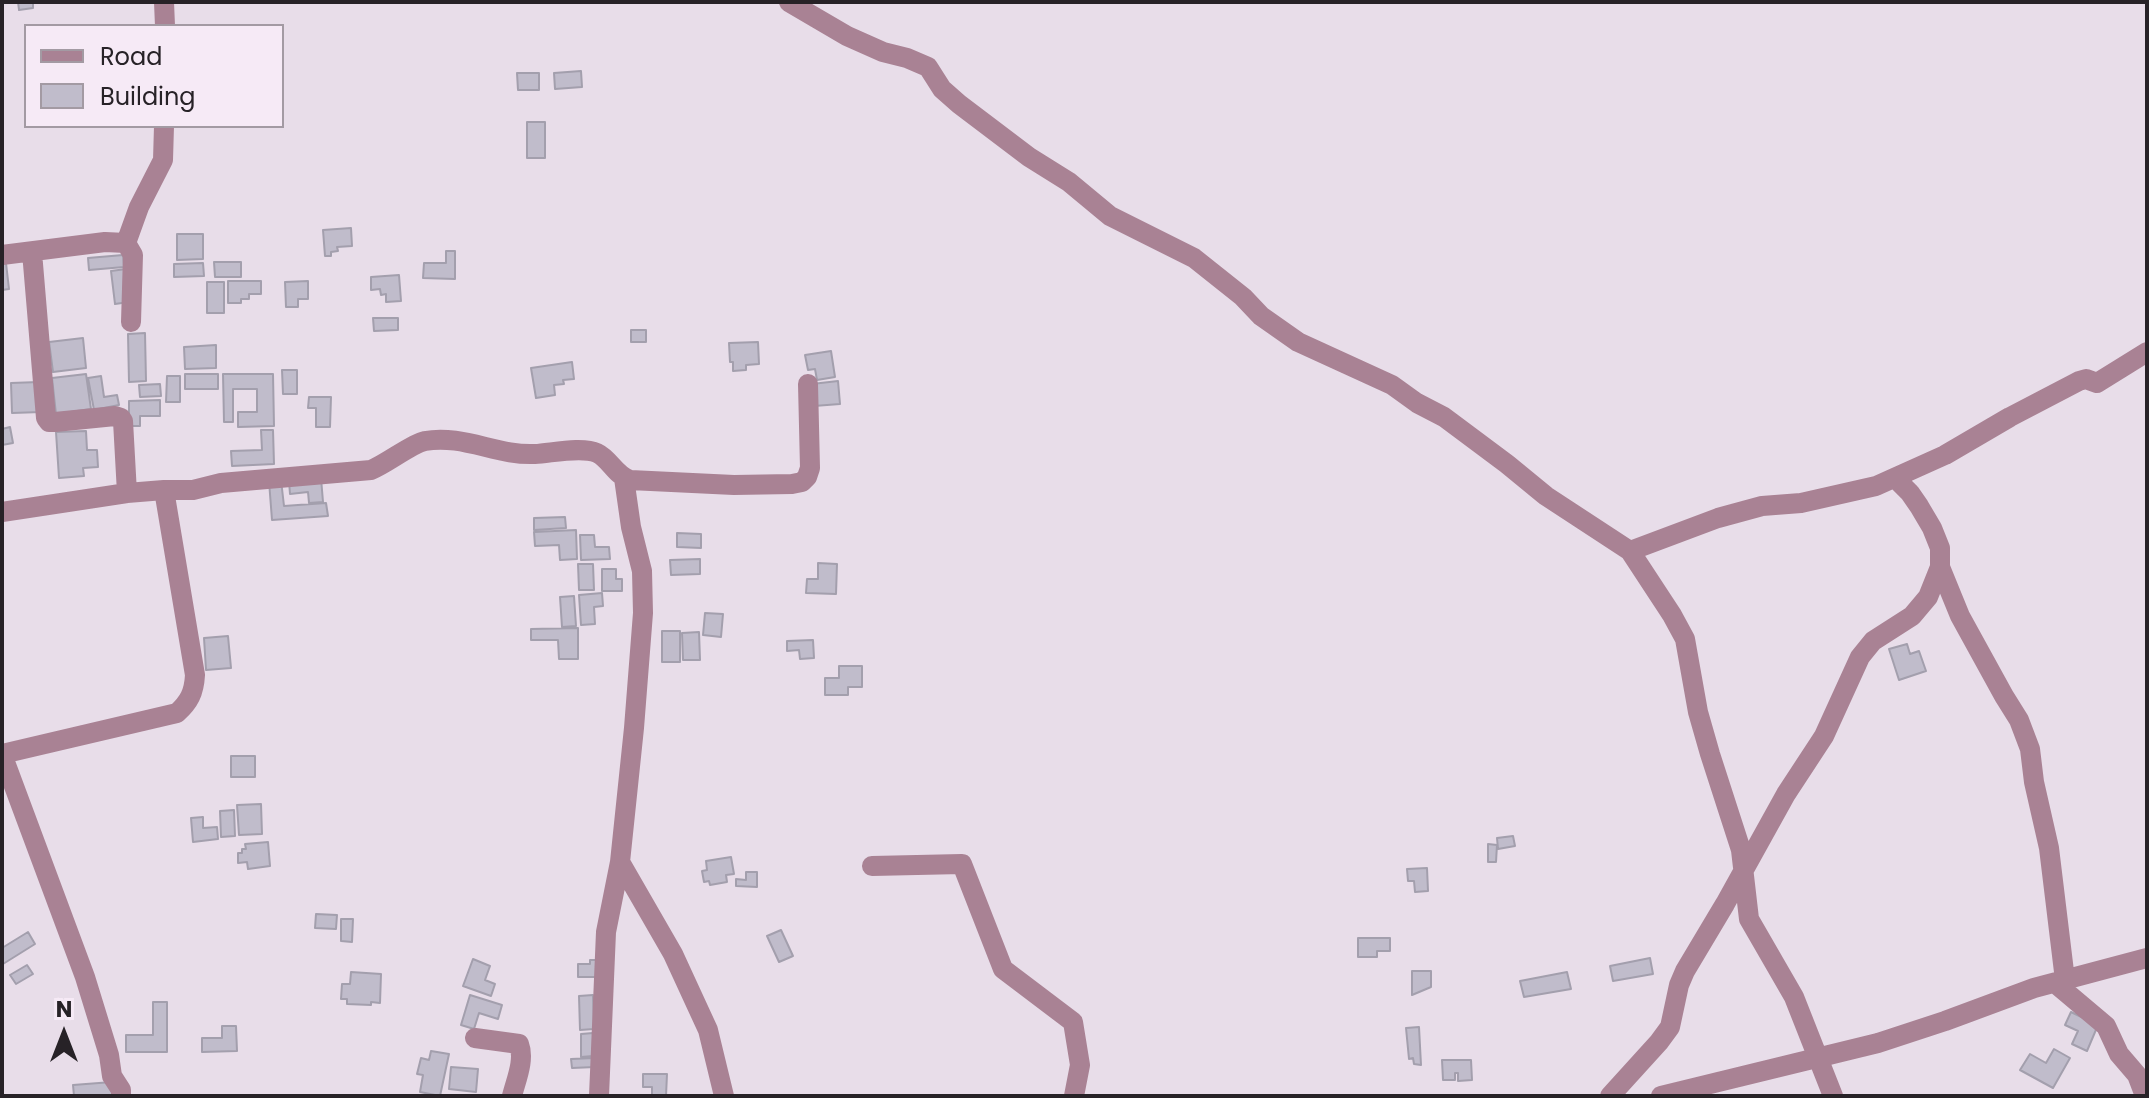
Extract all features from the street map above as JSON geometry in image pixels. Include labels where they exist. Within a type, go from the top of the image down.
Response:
[{"type":"street","points":[[164,2],[165,24]]},
{"type":"street","points":[[789,2],[847,36],[928,67],[942,89],[959,104],[1029,157],[1069,182],[1110,216],[1194,258],[1243,297],[1261,316],[1298,342],[1392,385],[1444,417],[1546,496],[1630,551],[1685,639],[1698,712],[1741,850],[1749,919],[1794,997],[1833,1096]]},
{"type":"street","points":[[126,243],[139,207],[163,160],[164,128]]},
{"type":"street","points":[[2,255],[105,242],[126,243]]},
{"type":"street","points":[[126,243],[133,255],[131,322]]},
{"type":"street","points":[[32,252],[46,418],[49,422],[121,418],[127,493]]},
{"type":"street","points":[[1630,551],[1718,518],[1762,506],[1801,503],[1860,491],[1895,478],[1945,455],[2079,381],[2086,379],[2097,383],[2147,352]]},
{"type":"street","points":[[2,512],[127,493],[193,490],[221,483],[371,470],[423,441],[448,440],[519,454],[590,451],[604,458],[624,478],[638,480],[770,486],[792,484],[802,482],[810,468],[808,384]]},
{"type":"street","points":[[599,1096],[606,932],[620,862],[643,613],[642,571],[631,527],[624,478]]},
{"type":"street","points":[[1610,1096],[1670,1027],[1685,971],[1786,794],[1824,736],[1860,657],[1873,641],[1912,616],[1928,597],[1940,567],[1940,548],[1932,528],[1910,493],[1895,478]]},
{"type":"street","points":[[121,1096],[121,1090],[112,1076],[109,1055],[85,977],[2,754],[177,713],[188,703],[194,689],[195,675],[164,490]]},
{"type":"street","points":[[1940,567],[1960,616],[2019,720],[2030,749],[2049,848],[2060,981],[2106,1026],[2119,1054],[2137,1075],[2145,1096]]},
{"type":"street","points":[[620,862],[673,954],[708,1030],[724,1096]]},
{"type":"street","points":[[872,866],[962,864],[1003,969],[1073,1022],[1080,1065],[1074,1096]]},
{"type":"street","points":[[1661,1096],[1915,1032],[2060,981],[2147,958]]},
{"type":"street","points":[[475,1038],[519,1044],[522,1049],[520,1066],[512,1096]]},
{"type":"building","points":[[18,2],[33,2],[33,8],[19,10]]},
{"type":"building","points":[[581,71],[582,87],[555,89],[554,73]]},
{"type":"building","points":[[517,73],[539,73],[539,90],[518,90]]},
{"type":"building","points":[[527,122],[545,122],[545,158],[527,158]]},
{"type":"building","points":[[351,228],[352,246],[337,247],[338,251],[325,256],[323,230]]},
{"type":"building","points":[[177,234],[203,234],[203,259],[177,260]]},
{"type":"building","points":[[446,251],[455,251],[455,279],[423,278],[424,263],[446,263]]},
{"type":"building","points":[[123,255],[124,267],[89,270],[88,258]]},
{"type":"building","points":[[214,262],[241,262],[241,277],[215,277]]},
{"type":"building","points":[[6,263],[9,289],[2,290],[2,264]]},
{"type":"building","points":[[203,263],[204,276],[174,277],[174,264]]},
{"type":"building","points":[[126,269],[129,302],[115,304],[111,271]]},
{"type":"building","points":[[399,275],[401,301],[386,302],[386,294],[381,295],[380,289],[371,290],[371,277]]},
{"type":"building","points":[[228,281],[261,281],[261,294],[249,294],[249,299],[241,299],[241,303],[228,303]]},
{"type":"building","points":[[308,281],[308,299],[298,299],[298,307],[286,307],[285,282]]},
{"type":"building","points":[[207,282],[224,282],[224,313],[207,313]]},
{"type":"building","points":[[373,318],[398,318],[398,330],[374,331]]},
{"type":"building","points":[[631,330],[646,330],[646,342],[631,342]]},
{"type":"building","points":[[145,333],[146,381],[129,382],[128,334]]},
{"type":"building","points":[[83,338],[86,368],[53,372],[49,342]]},
{"type":"building","points":[[758,342],[759,364],[746,365],[746,370],[733,371],[729,343]]},
{"type":"building","points":[[216,345],[216,368],[185,369],[184,347]]},
{"type":"building","points":[[831,351],[835,377],[817,380],[815,369],[808,370],[805,355]]},
{"type":"building","points":[[572,362],[574,379],[554,385],[555,395],[536,398],[531,368]]},
{"type":"building","points":[[282,370],[297,370],[297,394],[283,394]]},
{"type":"building","points":[[86,374],[91,409],[56,414],[52,378]]},
{"type":"building","points":[[185,374],[218,374],[218,389],[185,389]]},
{"type":"building","points":[[223,374],[273,374],[274,426],[238,427],[238,412],[257,412],[257,389],[233,389],[233,422],[224,422]]},
{"type":"building","points":[[101,376],[104,397],[117,395],[119,405],[94,410],[88,378]]},
{"type":"building","points":[[167,376],[180,376],[180,402],[166,402]]},
{"type":"building","points":[[838,381],[840,404],[814,406],[812,384]]},
{"type":"building","points":[[39,382],[41,412],[12,413],[11,383]]},
{"type":"building","points":[[160,384],[161,396],[140,397],[139,385]]},
{"type":"building","points":[[309,397],[331,397],[330,427],[316,427],[316,408],[308,408]]},
{"type":"building","points":[[160,400],[160,416],[140,416],[140,426],[129,426],[129,401]]},
{"type":"building","points":[[10,427],[13,443],[2,445],[2,429]]},
{"type":"building","points":[[261,430],[273,430],[274,464],[232,466],[231,451],[262,450]]},
{"type":"building","points":[[86,431],[87,450],[97,450],[98,467],[83,468],[84,476],[59,478],[56,432]]},
{"type":"building","points":[[321,478],[323,502],[309,503],[308,492],[290,494],[289,481]]},
{"type":"building","points":[[281,480],[284,506],[326,503],[328,516],[272,520],[269,481]]},
{"type":"building","points":[[565,517],[566,528],[534,530],[534,518]]},
{"type":"building","points":[[576,530],[577,559],[560,560],[559,545],[535,546],[534,532]]},
{"type":"building","points":[[677,533],[701,534],[701,548],[677,547]]},
{"type":"building","points":[[580,535],[594,535],[595,547],[609,547],[610,559],[581,560]]},
{"type":"building","points":[[700,559],[700,574],[671,575],[670,560]]},
{"type":"building","points":[[818,563],[837,564],[836,594],[806,593],[807,579],[818,579]]},
{"type":"building","points":[[578,564],[593,564],[594,590],[579,590]]},
{"type":"building","points":[[602,569],[616,569],[616,579],[622,579],[622,591],[602,591]]},
{"type":"building","points":[[602,593],[603,606],[594,607],[595,624],[581,625],[579,595]]},
{"type":"building","points":[[574,596],[576,626],[562,627],[560,597]]},
{"type":"building","points":[[705,613],[723,614],[721,637],[703,635]]},
{"type":"building","points":[[578,628],[578,659],[559,659],[558,640],[531,640],[531,629]]},
{"type":"building","points":[[662,631],[680,631],[680,662],[662,662]]},
{"type":"building","points":[[699,632],[700,660],[683,660],[682,633]]},
{"type":"building","points":[[228,636],[231,668],[206,670],[204,638]]},
{"type":"building","points":[[813,640],[814,658],[800,659],[799,650],[787,651],[787,641]]},
{"type":"building","points":[[1907,644],[1910,654],[1919,651],[1926,671],[1899,680],[1889,649]]},
{"type":"building","points":[[839,666],[862,666],[862,687],[848,687],[848,695],[825,695],[825,678],[839,678]]},
{"type":"building","points":[[231,756],[255,756],[255,777],[231,777]]},
{"type":"building","points":[[261,804],[262,834],[239,835],[237,805]]},
{"type":"building","points":[[234,810],[235,836],[221,837],[220,811]]},
{"type":"building","points":[[203,817],[203,828],[217,827],[218,839],[193,842],[191,818]]},
{"type":"building","points":[[1513,836],[1515,846],[1498,849],[1497,838]]},
{"type":"building","points":[[268,842],[270,866],[248,869],[247,862],[238,863],[238,853],[246,849],[245,844]]},
{"type":"building","points":[[1488,844],[1497,845],[1496,862],[1488,862]]},
{"type":"building","points":[[731,857],[734,874],[726,875],[727,882],[710,885],[709,881],[704,882],[702,871],[707,870],[706,861]]},
{"type":"building","points":[[1427,868],[1428,891],[1415,892],[1414,881],[1408,881],[1407,869]]},
{"type":"building","points":[[746,872],[757,872],[757,887],[736,886],[736,879],[746,880]]},
{"type":"building","points":[[316,914],[337,915],[336,929],[315,928]]},
{"type":"building","points":[[341,919],[353,919],[352,942],[341,941]]},
{"type":"building","points":[[781,930],[793,956],[779,962],[767,936]]},
{"type":"building","points":[[28,932],[35,944],[3,964],[2,948]]},
{"type":"building","points":[[1358,938],[1390,938],[1390,951],[1377,951],[1377,957],[1358,957]]},
{"type":"building","points":[[1650,958],[1653,974],[1613,981],[1610,966]]},
{"type":"building","points":[[473,959],[490,966],[485,980],[495,984],[491,996],[463,986]]},
{"type":"building","points":[[590,960],[601,960],[601,977],[578,977],[578,964],[590,964]]},
{"type":"building","points":[[27,965],[33,974],[16,984],[10,975]]},
{"type":"building","points":[[1412,971],[1431,971],[1431,987],[1412,995]]},
{"type":"building","points":[[351,972],[381,974],[380,1003],[347,1004],[347,999],[341,999],[342,984],[350,984]]},
{"type":"building","points":[[1567,972],[1571,989],[1524,997],[1520,981]]},
{"type":"building","points":[[470,995],[502,1005],[498,1019],[479,1013],[474,1029],[461,1025]]},
{"type":"building","points":[[593,995],[594,1029],[580,1030],[579,996]]},
{"type":"building","points":[[153,1002],[167,1002],[167,1052],[126,1052],[126,1035],[153,1035]]},
{"type":"building","points":[[2071,1012],[2098,1025],[2087,1051],[2072,1044],[2078,1031],[2065,1025]]},
{"type":"building","points":[[222,1026],[236,1026],[237,1051],[202,1052],[202,1038],[222,1038]]},
{"type":"building","points":[[1419,1027],[1421,1065],[1414,1064],[1413,1058],[1409,1059],[1406,1028]]},
{"type":"building","points":[[593,1033],[593,1056],[581,1057],[581,1034]]},
{"type":"building","points":[[2054,1049],[2070,1058],[2053,1088],[2020,1070],[2030,1054],[2046,1063]]},
{"type":"building","points":[[431,1051],[449,1054],[440,1096],[420,1092],[423,1075],[417,1074],[421,1058],[429,1060]]},
{"type":"building","points":[[594,1058],[595,1067],[572,1068],[571,1059]]},
{"type":"building","points":[[1442,1060],[1471,1060],[1472,1080],[1458,1081],[1458,1073],[1455,1073],[1455,1080],[1443,1080]]},
{"type":"building","points":[[451,1067],[478,1069],[476,1092],[449,1089]]},
{"type":"building","points":[[643,1074],[667,1074],[666,1096],[652,1096],[652,1087],[643,1087]]},
{"type":"building","points":[[112,1082],[113,1096],[74,1096],[73,1085]]}]
